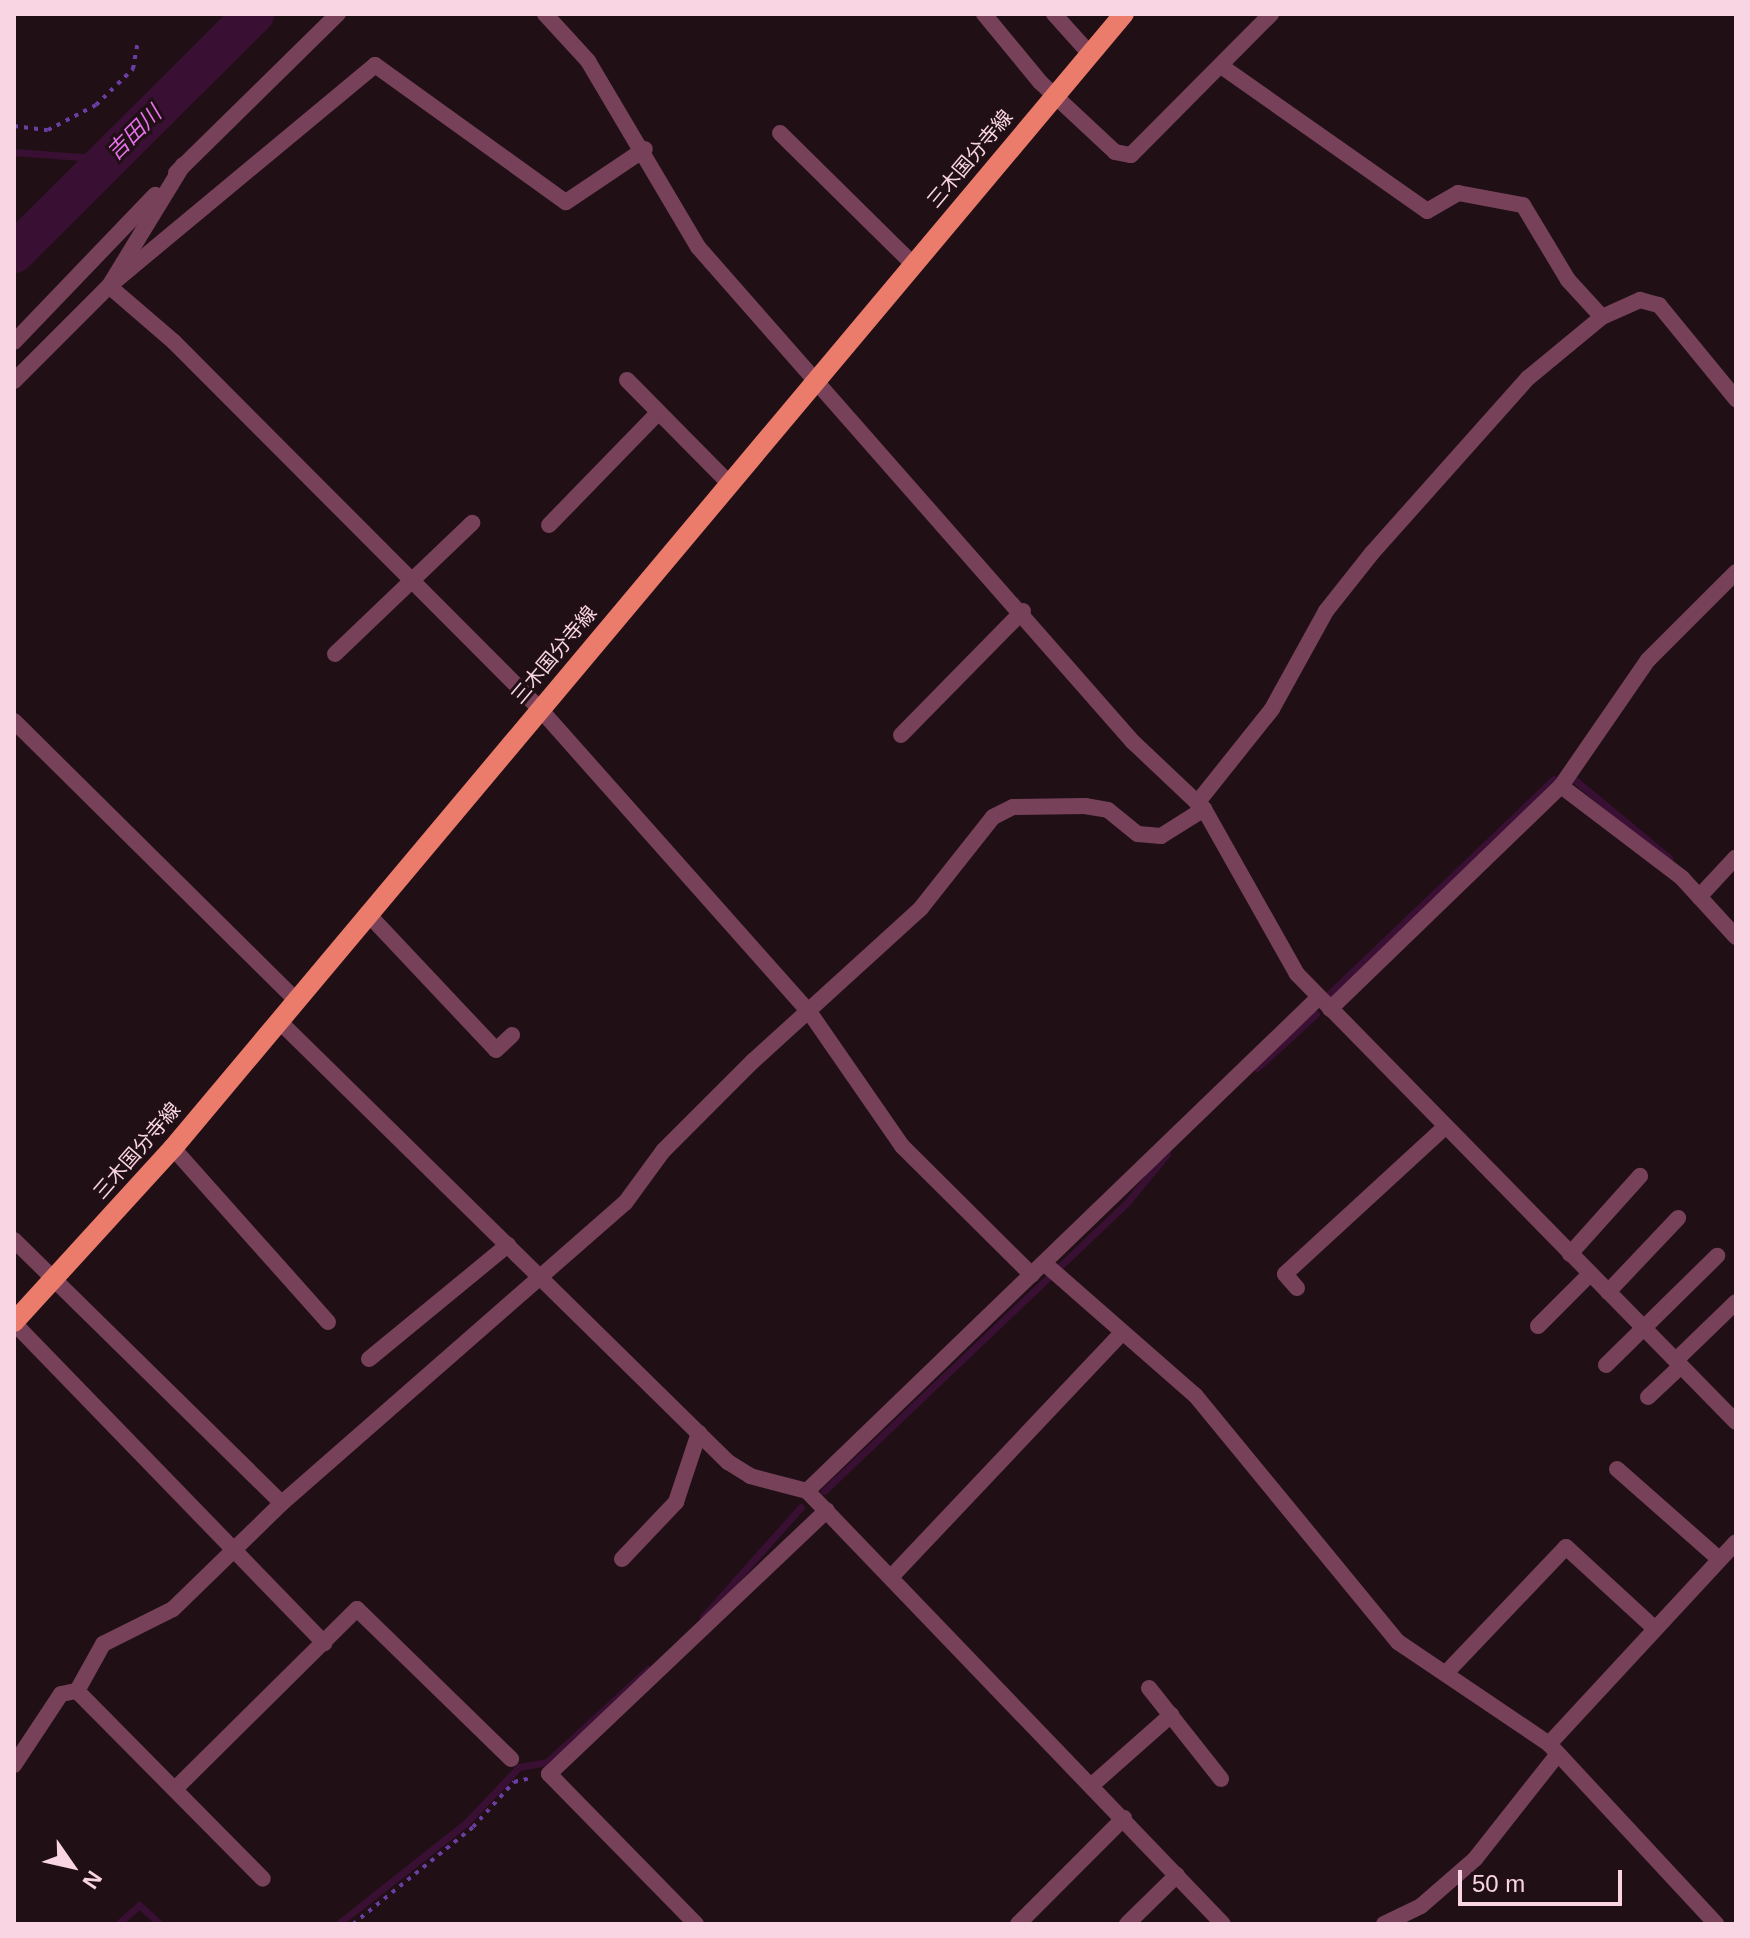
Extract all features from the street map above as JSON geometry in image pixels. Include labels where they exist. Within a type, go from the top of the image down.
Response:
[{"type":"main road","name":"三木国分寺線","points":[[14,1322],[173,1148],[1124,14]]},
{"type":"street","points":[[545,14],[588,61],[645,149],[698,247],[1023,611],[1132,741],[1201,806],[1272,933],[1324,1003],[1736,1422]]},
{"type":"street","points":[[984,14],[1056,96],[1115,152],[1131,155],[1271,14]]},
{"type":"street","points":[[1054,14],[1090,54]]},
{"type":"street","points":[[14,342],[329,17]]},
{"type":"street","points":[[14,381],[109,286],[375,65],[566,202],[645,149]]},
{"type":"street","points":[[1221,66],[1427,211],[1458,193],[1523,205],[1568,280],[1602,317]]},
{"type":"street","points":[[780,133],[913,264]]},
{"type":"street","points":[[109,286],[183,165]]},
{"type":"street","points":[[109,286],[174,342],[540,709],[810,1013],[902,1146],[1195,1395],[1398,1642],[1553,1749],[1716,1924]]},
{"type":"street","points":[[77,1691],[103,1644],[173,1609],[282,1503],[539,1275],[625,1203],[663,1151],[921,908],[993,817],[1013,807],[1085,806],[1108,810],[1138,834],[1161,836],[1201,806],[1272,709],[1326,611],[1372,553],[1528,378],[1602,317],[1640,300],[1659,305],[1736,399]]},
{"type":"street","points":[[627,380],[654,405],[655,416],[730,484]]},
{"type":"street","points":[[549,525],[655,416]]},
{"type":"street","points":[[335,654],[409,579],[472,523]]},
{"type":"street","points":[[807,1491],[1324,1003],[1561,786],[1648,660],[1736,572]]},
{"type":"street","points":[[901,735],[1023,611]]},
{"type":"street","points":[[14,721],[295,999]]},
{"type":"street","points":[[1561,786],[1699,897],[1736,937]]},
{"type":"street","points":[[1699,897],[1736,857]]},
{"type":"street","points":[[367,913],[496,1050],[512,1035]]},
{"type":"street","points":[[278,1020],[699,1433],[750,1476],[807,1491],[827,1510],[893,1575],[1223,1924]]},
{"type":"street","points":[[1297,1288],[1285,1274],[1444,1128]]},
{"type":"street","points":[[173,1148],[328,1322]]},
{"type":"street","points":[[1570,1254],[1640,1176]]},
{"type":"street","points":[[1608,1292],[1678,1218]]},
{"type":"street","points":[[14,1240],[282,1503]]},
{"type":"street","points":[[369,1359],[508,1245]]},
{"type":"street","points":[[1606,1365],[1717,1256]]},
{"type":"street","points":[[1538,1326],[1590,1274]]},
{"type":"street","points":[[1648,1397],[1736,1302]]},
{"type":"street","points":[[14,1322],[324,1643]]},
{"type":"street","points":[[893,1575],[1122,1333]]},
{"type":"street","points":[[622,1559],[676,1502],[699,1433]]},
{"type":"street","points":[[1617,1469],[1718,1558]]},
{"type":"street","points":[[696,1924],[549,1774],[827,1510]]},
{"type":"street","points":[[1384,1924],[1421,1906],[1475,1859],[1553,1749],[1652,1626],[1736,1542]]},
{"type":"street","points":[[1446,1673],[1566,1547],[1652,1626]]},
{"type":"street","points":[[175,1789],[357,1609],[511,1759]]},
{"type":"street","points":[[1149,1688],[1221,1779]]},
{"type":"street","points":[[14,1765],[61,1694],[77,1691]]},
{"type":"street","points":[[77,1691],[263,1879]]},
{"type":"street","points":[[1092,1785],[1171,1715]]},
{"type":"street","points":[[1018,1924],[1124,1818]]},
{"type":"street","points":[[1127,1924],[1177,1875]]},
{"type":"path","points":[[14,126],[48,130],[96,105],[133,69],[138,41]]},
{"type":"path","points":[[353,1924],[473,1827],[514,1782],[549,1774]]},
{"type":"waterway","name":"吉田川","points":[[14,253],[254,14]]},
{"type":"waterway","points":[[14,152],[108,159]]},
{"type":"waterway","points":[[1329,994],[1554,779]]},
{"type":"waterway","points":[[1576,781],[1669,858]]},
{"type":"waterway","points":[[1257,1068],[1316,1014]]},
{"type":"waterway","points":[[824,1491],[1128,1201],[1167,1154]]},
{"type":"waterway","points":[[703,1617],[801,1507]]},
{"type":"waterway","points":[[338,1924],[466,1823],[519,1767],[547,1762],[648,1669]]},
{"type":"waterway","points":[[118,1924],[139,1905],[160,1924]]}]
